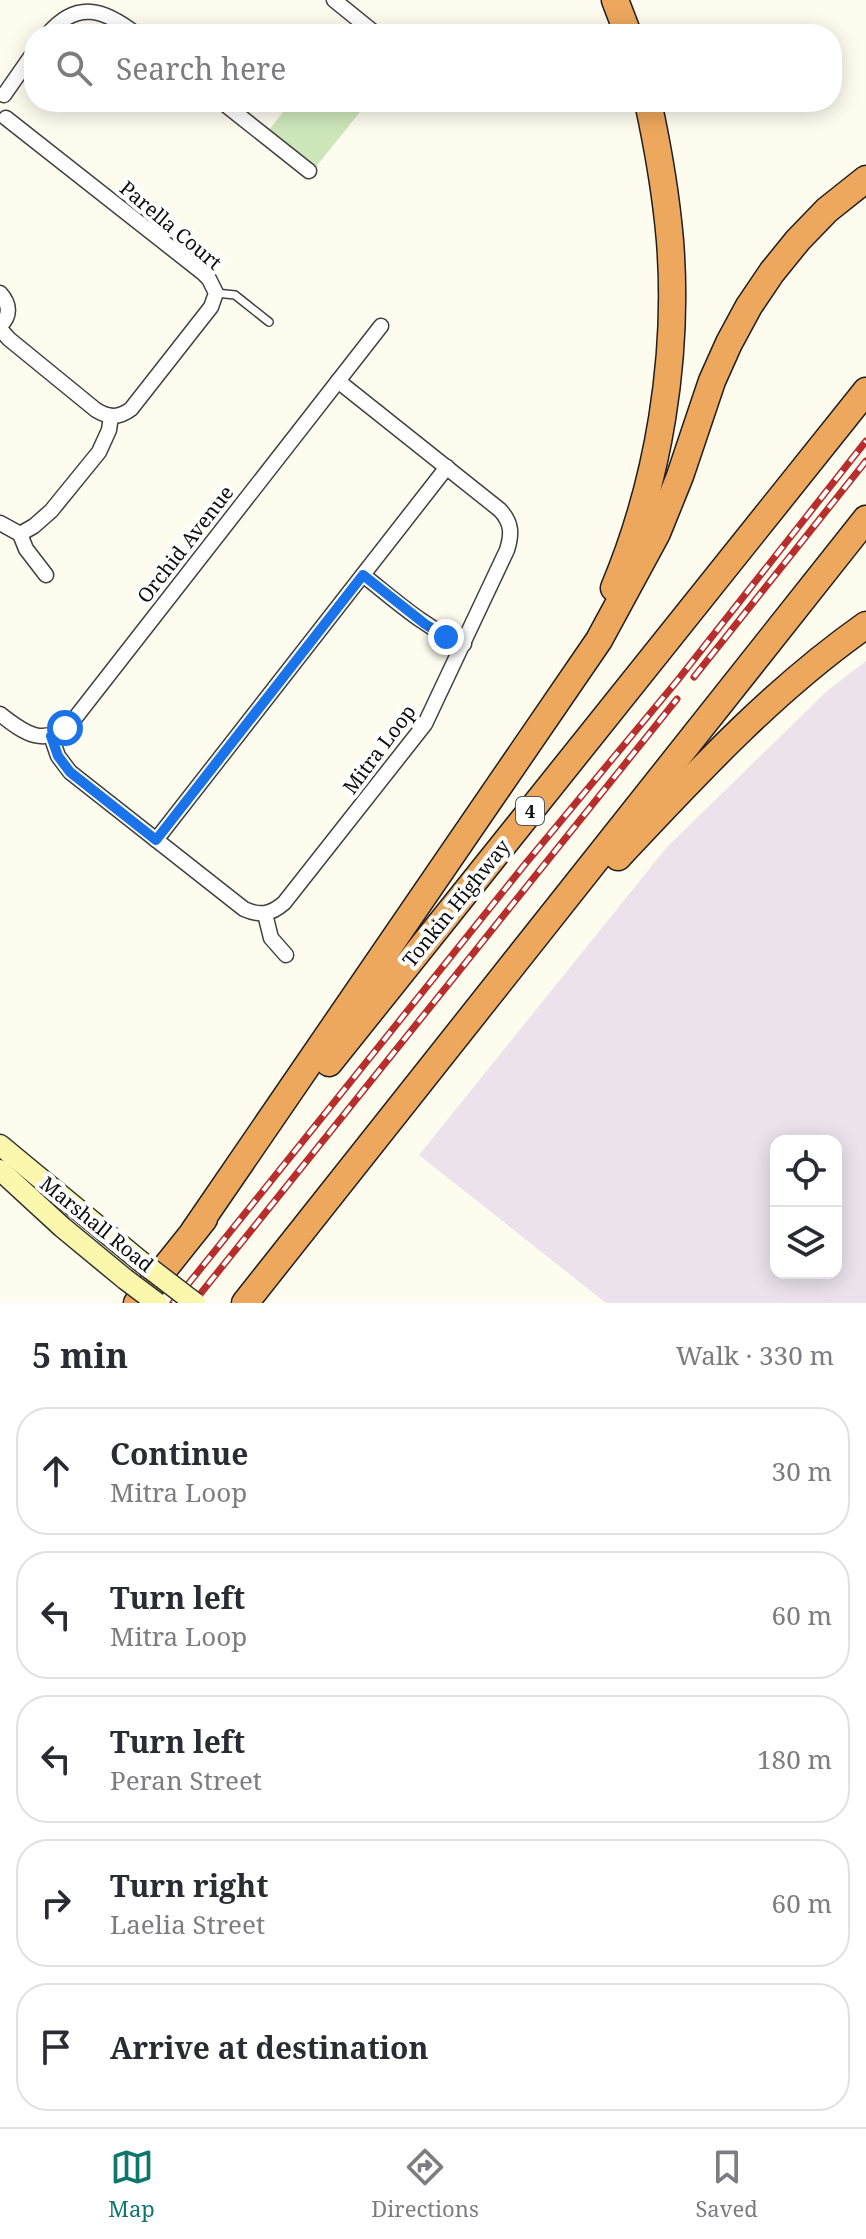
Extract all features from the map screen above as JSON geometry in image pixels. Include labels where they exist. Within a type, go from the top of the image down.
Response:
[{"type":"highway","points":[[615,0],[624,24]]},
{"type":"highway","points":[[550,712],[580,659],[616,581],[633,535],[657,440],[670,342],[671,269],[665,196],[650,112]]},
{"type":"highway","points":[[194,1231],[599,640],[642,564],[670,503],[712,381],[749,306],[798,240],[827,210],[866,179]]},
{"type":"highway","name":"Tonkin Highway","points":[[137,1303],[866,391]]},
{"type":"highway","points":[[252,1293],[866,519]]},
{"type":"highway","points":[[252,1293],[583,893],[733,736],[783,689],[866,625]]},
{"type":"main road","name":"Marshall Road","points":[[0,1145],[195,1303]]},
{"type":"main road","name":"Marshall Road","points":[[0,1170],[62,1227],[157,1303]]},
{"type":"street","points":[[334,0],[364,24]]},
{"type":"street","points":[[56,24],[69,14],[90,6],[122,24]]},
{"type":"street","points":[[3,121],[9,106],[2,94],[24,65]]},
{"type":"street","points":[[235,112],[309,171]]},
{"type":"street","name":"Parella Court","points":[[3,121],[203,273],[216,293],[211,307],[131,409],[124,414],[111,416]]},
{"type":"street","points":[[0,293],[8,306],[8,314],[0,327],[9,339],[96,410],[111,416],[109,430],[99,452],[51,511],[20,534]]},
{"type":"street","name":"Orchid Avenue","points":[[51,736],[72,722],[381,326]]},
{"type":"street","name":"Mitra Loop","points":[[265,914],[284,903],[425,724],[507,550],[511,527],[500,510],[338,381]]},
{"type":"street","points":[[156,840],[447,467]]},
{"type":"street","points":[[0,523],[20,534],[26,549],[46,575]]},
{"type":"street","points":[[363,575],[425,624],[464,644]]},
{"type":"street","points":[[0,714],[23,731],[42,737],[51,736],[58,756],[70,772],[244,909],[265,914],[271,938],[286,955]]},
{"type":"lane","points":[[216,293],[235,295],[269,322]]},
{"type":"shaded area","points":[[866,661],[866,1303],[606,1303],[419,1155],[667,847],[827,691]]},
{"type":"green space","points":[[283,112],[360,112],[315,168],[269,130]]},
{"type":"railway","points":[[173,1303],[526,863],[677,681],[866,441]]},
{"type":"railway","points":[[694,677],[866,461]]},
{"type":"railway","points":[[193,1303],[677,699]]},
{"type":"route","points":[[65,728],[51,736],[63,765],[156,840],[363,575],[446,637]]}]
